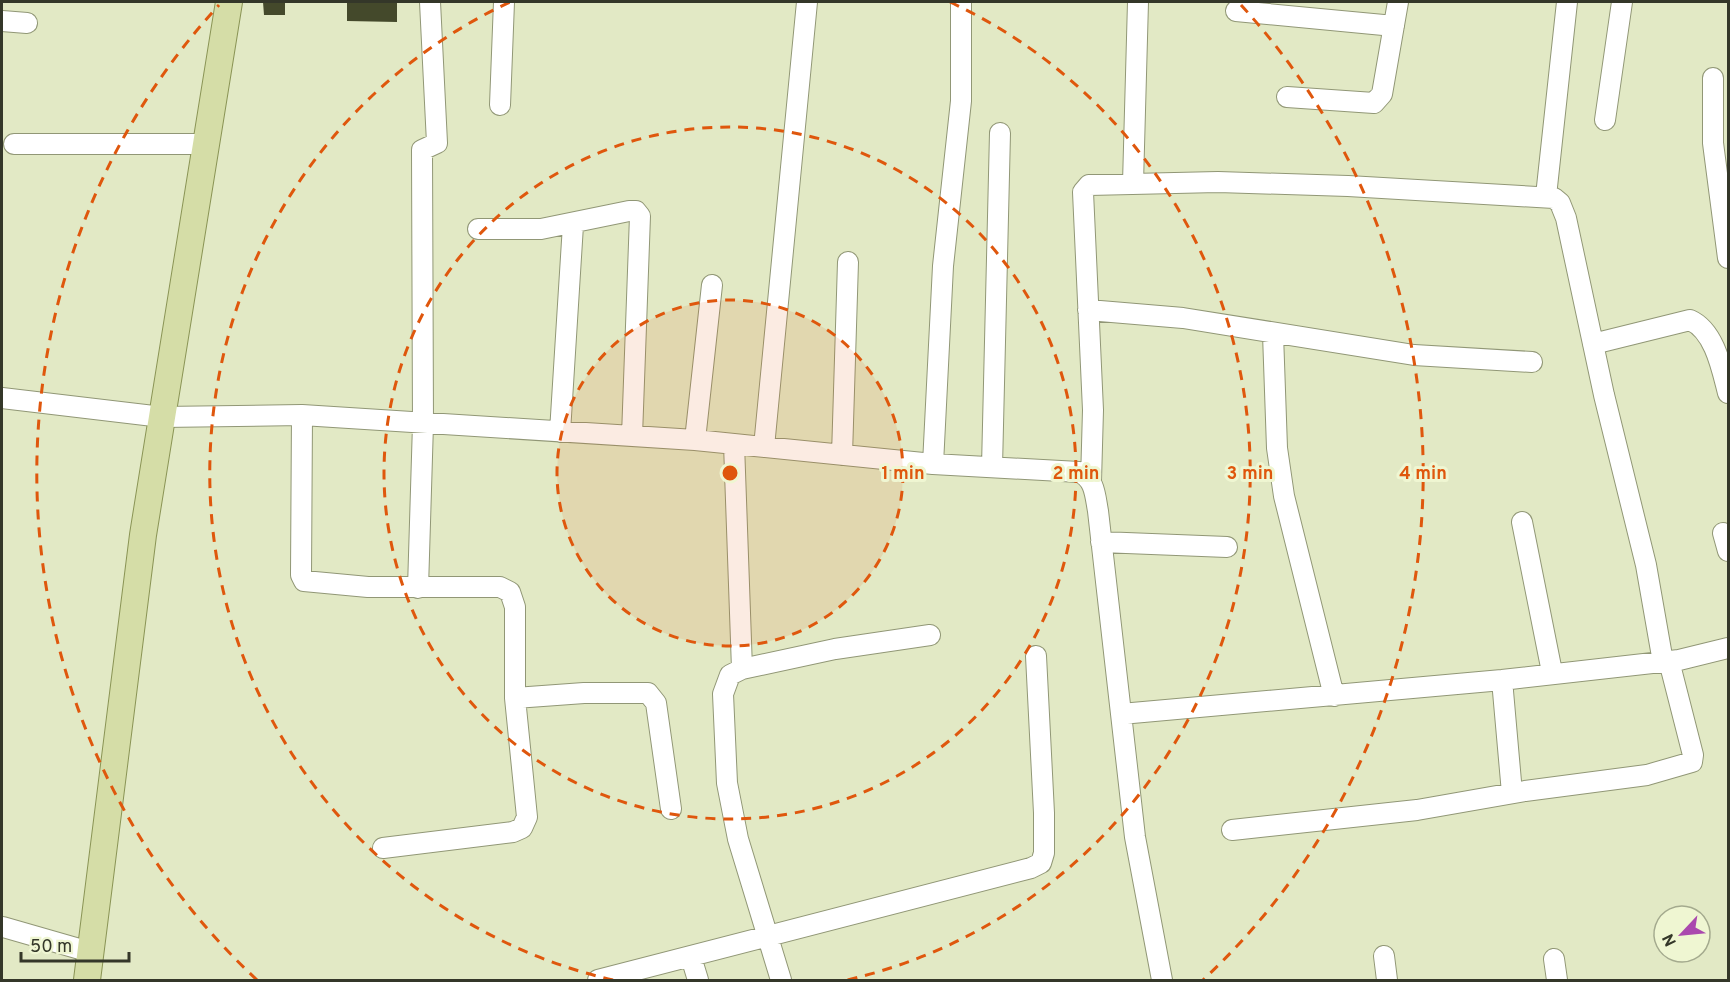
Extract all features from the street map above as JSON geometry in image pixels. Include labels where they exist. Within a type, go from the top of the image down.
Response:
[{"type":"main road","points":[[87,981],[142,535],[229,2]]},
{"type":"street","points":[[418,588],[423,424],[422,150],[426,146],[435,145],[437,138],[430,2]]},
{"type":"street","points":[[500,105],[504,2]]},
{"type":"street","points":[[764,447],[807,2]]},
{"type":"street","points":[[933,464],[944,266],[961,101],[961,2]]},
{"type":"street","points":[[1133,183],[1138,2]]},
{"type":"street","points":[[1287,97],[1374,103],[1382,94],[1398,2]]},
{"type":"street","points":[[1546,195],[1567,2]]},
{"type":"street","points":[[1605,120],[1622,2]]},
{"type":"street","points":[[1236,11],[1394,26]]},
{"type":"street","points":[[2,21],[27,23]]},
{"type":"street","points":[[1713,78],[1713,143],[1728,258]]},
{"type":"street","points":[[992,467],[1000,133]]},
{"type":"street","points":[[14,144],[206,144]]},
{"type":"street","points":[[1162,981],[1135,837],[1101,542],[1091,481],[1093,410],[1083,192],[1089,185],[1099,183],[1301,184],[1497,196],[1546,195],[1560,203],[1566,218],[1666,661],[1693,755],[1692,762],[1647,775],[1512,793],[1417,810],[1232,830]]},
{"type":"street","points":[[478,229],[541,230],[573,225],[629,211],[636,212],[640,216],[632,436]]},
{"type":"street","points":[[560,432],[573,225]]},
{"type":"street","points":[[842,455],[848,262]]},
{"type":"street","points":[[695,440],[712,285]]},
{"type":"street","points":[[1088,310],[1183,318],[1414,355],[1533,362]]},
{"type":"street","points":[[1593,344],[1690,320],[1697,323],[1724,358],[1728,393]]},
{"type":"street","points":[[1273,334],[1277,448],[1284,496],[1334,696]]},
{"type":"street","points":[[2,398],[162,417],[302,415],[695,440],[933,464],[1079,472],[1091,481]]},
{"type":"street","points":[[302,415],[301,576],[304,581],[368,587],[508,589],[515,607],[515,698],[527,817],[522,828],[513,832],[382,848]]},
{"type":"street","points":[[734,444],[742,669]]},
{"type":"street","points":[[1522,522],[1552,672]]},
{"type":"street","points":[[1101,542],[1227,547]]},
{"type":"street","points":[[782,981],[738,838],[727,783],[723,694],[730,675],[742,669],[835,649],[930,635]]},
{"type":"street","points":[[1121,714],[1502,680],[1552,672],[1666,661],[1728,648]]},
{"type":"street","points":[[598,981],[1031,868],[1041,863],[1044,853],[1044,813],[1036,656]]},
{"type":"street","points":[[1502,680],[1512,793]]},
{"type":"street","points":[[515,698],[584,693],[648,693],[656,703],[671,809]]},
{"type":"street","points":[[3,927],[90,952]]},
{"type":"street","points":[[1384,956],[1387,981]]},
{"type":"street","points":[[691,957],[698,981]]},
{"type":"street","points":[[1554,959],[1557,981]]},
{"type":"building","points":[[263,2],[285,2],[285,15],[264,15]]},
{"type":"building","points":[[347,2],[397,2],[397,22],[347,21]]}]
